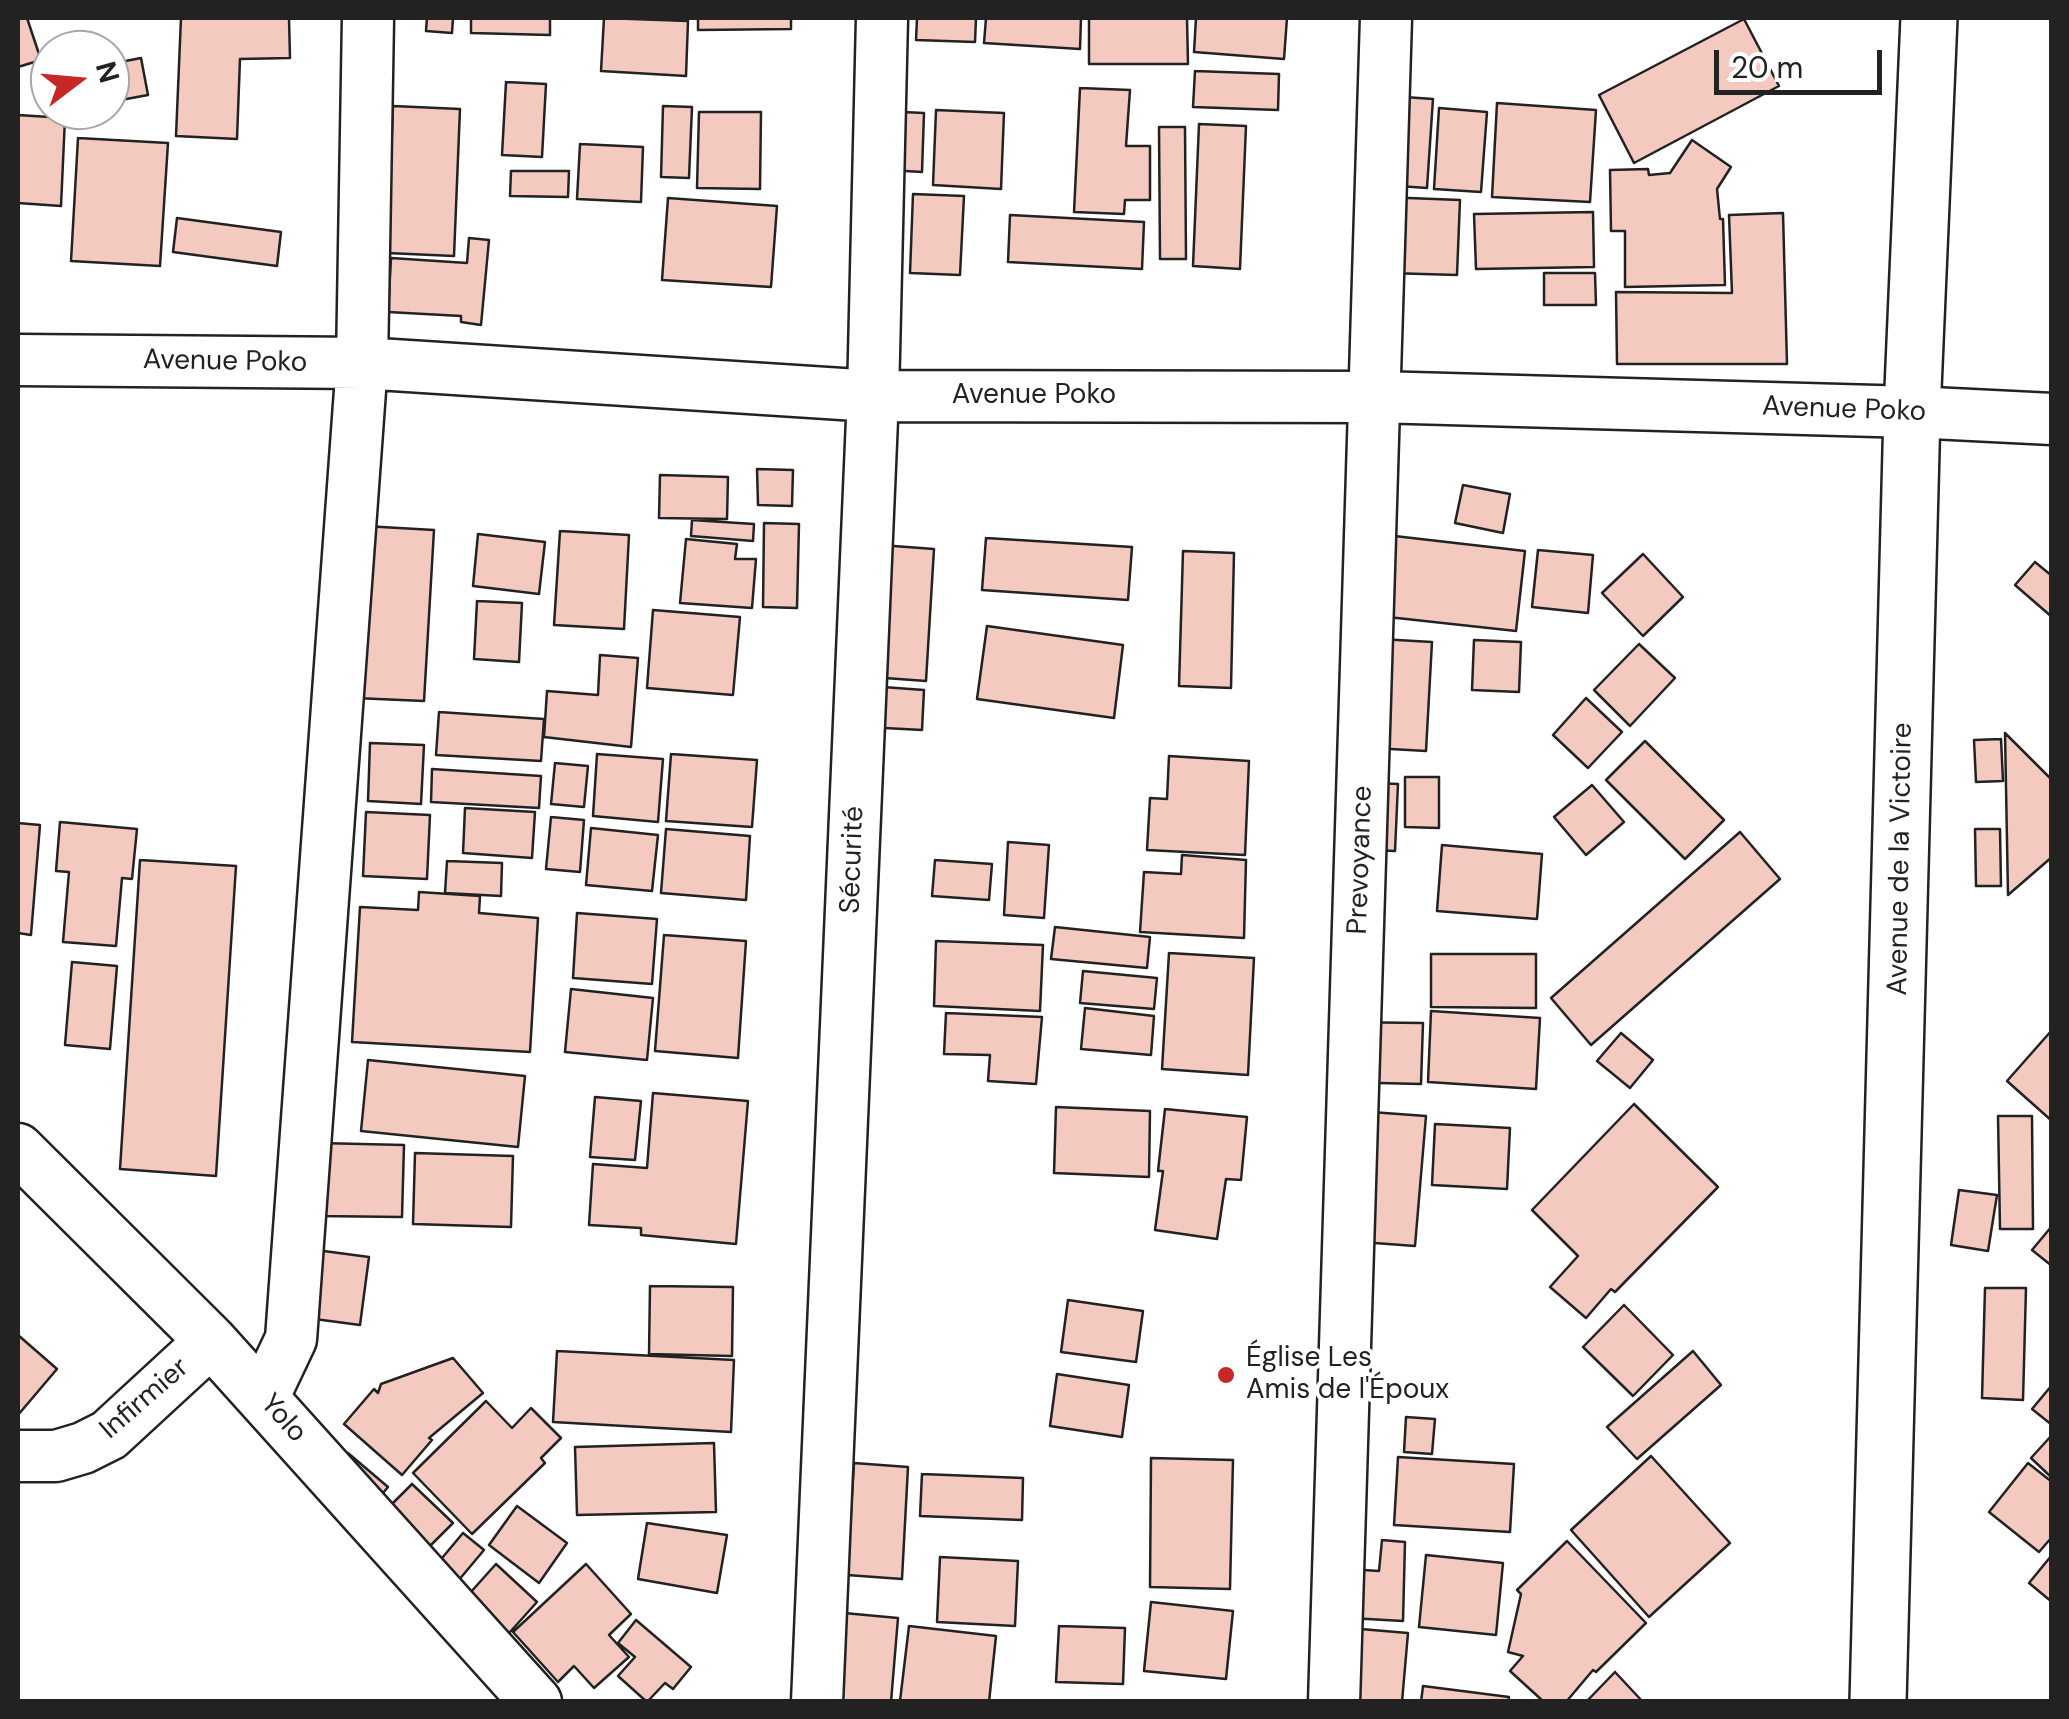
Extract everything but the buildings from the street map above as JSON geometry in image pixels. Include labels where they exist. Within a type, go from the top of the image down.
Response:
[{"type":"main road","name":"Avenue de la Victoire","points":[[1878,1702],[1912,412],[1929,18]]},
{"type":"street","points":[[264,1398],[291,1340],[362,363],[368,18]]},
{"type":"street","name":"Sécurité","points":[[817,1702],[872,396],[882,18]]},
{"type":"street","name":"Prevoyance","points":[[1334,1702],[1386,18]]},
{"type":"street","name":"Avenue Poko","points":[[18,360],[362,363],[872,396],[1376,397],[2052,419]]},
{"type":"street","name":"Yolo","points":[[18,1149],[211,1341],[536,1702]]},
{"type":"street","name":"Infirmier","points":[[18,1456],[56,1456],[110,1435],[211,1341]]},
{"type":"place","name":"Église Les Amis de l'Époux","points":[[1226,1375]]}]
